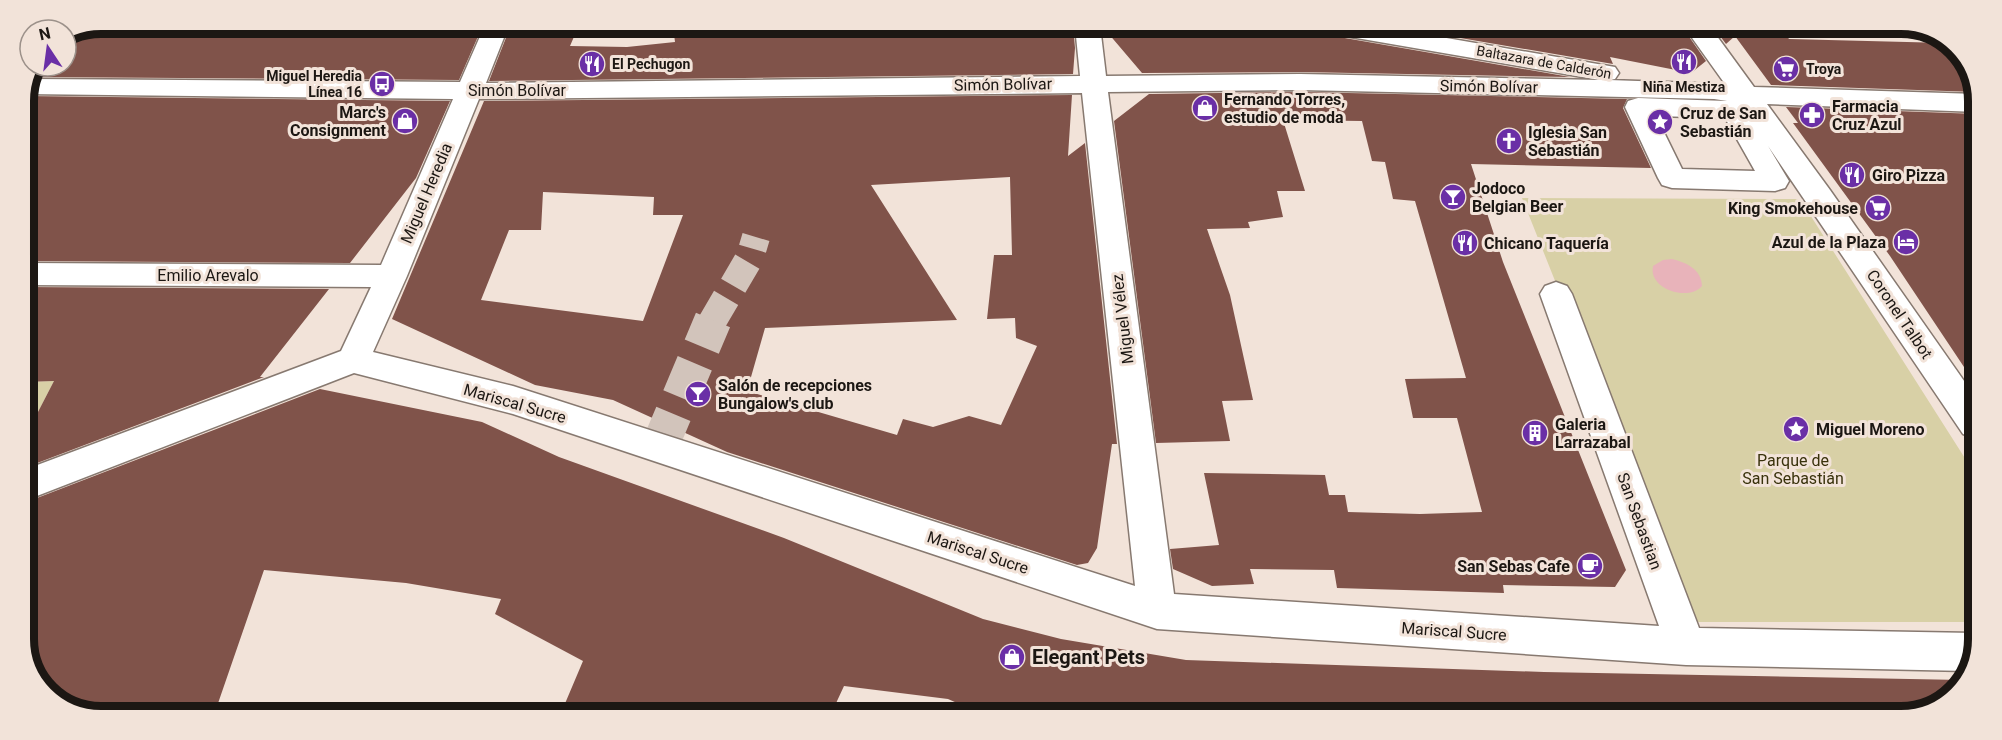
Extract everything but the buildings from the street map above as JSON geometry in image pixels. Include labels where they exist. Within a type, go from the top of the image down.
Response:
[{"type":"street","name":"Miguel Heredia","points":[[352,360],[392,276],[493,34]]},
{"type":"street","name":"Miguel Vélez","points":[[1089,34],[1157,611]]},
{"type":"street","name":"Baltazara de Calderón","points":[[1380,34],[1714,91]]},
{"type":"street","name":"Coronel Talbot","points":[[1702,34],[1820,197],[1968,412]]},
{"type":"street","name":"Simón Bolívar","points":[[37,87],[469,91],[1300,82],[1714,91],[1745,96],[1967,103]]},
{"type":"street","points":[[1638,107],[1734,110],[1774,181],[1672,177],[1638,107]]},
{"type":"street","name":"Emilio Arevalo","points":[[34,274],[392,276]]},
{"type":"street","name":"San Sebastian","points":[[1556,294],[1686,646]]},
{"type":"street","name":"Mariscal Sucre","points":[[352,360],[513,400],[1157,611],[1686,646],[1966,652]]},
{"type":"street","points":[[35,482],[352,360]]},
{"type":"green space","name":"Parque de San Sebastián","points":[[1522,198],[1800,199],[1968,462],[1968,622],[1691,622]]},
{"type":"green space","points":[[54,381],[35,419],[35,382]]},
{"type":"shaded area","points":[[1672,259],[1696,271],[1702,286],[1688,293],[1670,291],[1663,287],[1653,274],[1653,266],[1663,260]]},
{"type":"tunnel","points":[[713,321],[750,257],[756,237]]},
{"type":"tunnel","points":[[659,448],[713,321]]},
{"type":"place","name":"Niña Mestiza","points":[[1684,62]]},
{"type":"place","name":"El Pechugon","points":[[592,64]]},
{"type":"place","name":"Troya","points":[[1786,69]]},
{"type":"place","name":"Miguel Heredia Línea 16","points":[[382,84]]},
{"type":"place","name":"Fernando Torres, estudio de moda","points":[[1205,108]]},
{"type":"place","name":"Farmacia Cruz Azul","points":[[1812,115]]},
{"type":"place","name":"Marc's Consignment","points":[[405,121]]},
{"type":"place","name":"Cruz de San Sebastián","points":[[1660,122]]},
{"type":"place","name":"Iglesia San Sebastián","points":[[1509,141]]},
{"type":"place","name":"Giro Pizza","points":[[1852,175]]},
{"type":"place","name":"Jodoco Belgian Beer","points":[[1453,197]]},
{"type":"place","name":"King Smokehouse","points":[[1878,208]]},
{"type":"place","name":"Azul de la Plaza","points":[[1906,242]]},
{"type":"place","name":"Chicano Taquería","points":[[1465,243]]},
{"type":"place","name":"Salón de recepciones Bungalow's club","points":[[698,394]]},
{"type":"place","name":"Miguel Moreno","points":[[1796,429]]},
{"type":"place","name":"Galeria Larrazabal","points":[[1535,433]]},
{"type":"place","name":"San Sebas Cafe","points":[[1590,566]]},
{"type":"place","name":"Elegant Pets","points":[[1012,657]]}]
